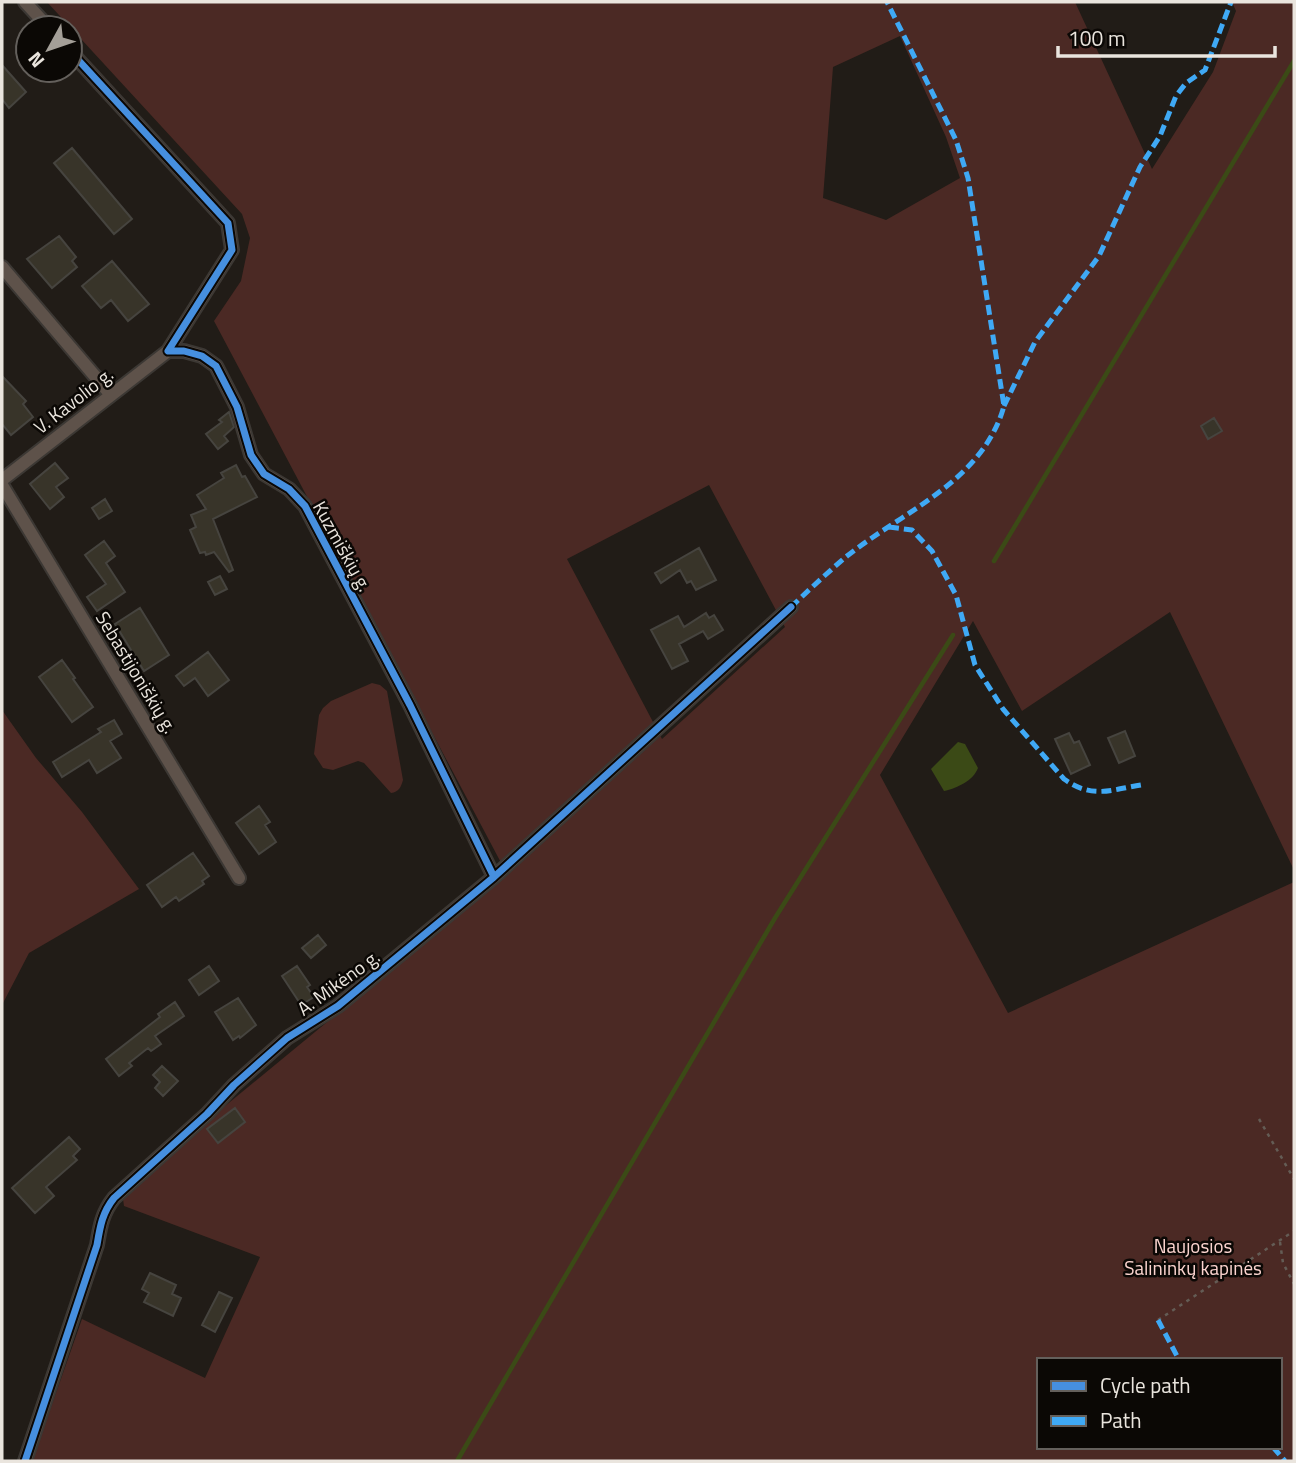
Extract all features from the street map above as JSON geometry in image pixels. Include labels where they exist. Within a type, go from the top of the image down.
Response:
[{"type":"street","points":[[84,66],[228,223],[232,250],[168,351]]},
{"type":"street","points":[[2,267],[111,395]]},
{"type":"street","name":"V. Kavolio g.","points":[[2,482],[168,351]]},
{"type":"street","name":"Kuzmiškių g.","points":[[168,351],[202,355],[216,366],[237,407],[251,455],[264,474],[289,489],[305,506],[410,705],[494,877]]},
{"type":"street","name":"Sebastijoniškių g.","points":[[2,482],[239,878]]},
{"type":"street","name":"A. Mikėno g.","points":[[25,1461],[94,1253],[101,1219],[109,1204],[287,1038],[338,1006],[494,877],[791,607]]},
{"type":"path","points":[[1259,1119],[1294,1179]]},
{"type":"path","points":[[1158,1320],[1294,1231]]},
{"type":"path","points":[[1279,1241],[1283,1263],[1294,1284]]},
{"type":"green space","name":"Naujosios Salininkų kapinės","points":[[47,2],[1075,2],[1152,169],[1213,72],[1236,11],[1232,2],[1294,2],[1294,870],[1170,612],[1022,711],[973,621],[880,775],[1008,1013],[1294,882],[1294,1461],[32,1461],[82,1319],[205,1378],[260,1257],[124,1206],[123,1199],[225,1106],[507,874],[214,321],[241,281],[250,238],[242,214],[84,42],[84,14],[58,14]],"holes":[[[900,36],[946,137],[960,178],[886,220],[823,198],[833,67]],[[709,485],[785,627],[662,739],[567,559]]]},
{"type":"green space","points":[[372,683],[387,691],[403,780],[399,789],[391,793],[364,763],[358,761],[333,770],[323,768],[314,754],[319,715],[323,708],[331,701]]},
{"type":"green space","points":[[2,710],[36,758],[82,812],[139,889],[29,953],[2,1005]]},
{"type":"shaded area","points":[[958,742],[965,744],[978,768],[964,783],[944,791],[931,769]]},
{"type":"building","points":[[2,65],[14,78],[14,84],[19,84],[26,92],[9,108],[2,99]]},
{"type":"building","points":[[72,148],[132,219],[114,234],[54,163]]},
{"type":"building","points":[[59,236],[76,257],[72,261],[77,267],[52,288],[27,259]]},
{"type":"building","points":[[112,261],[149,304],[128,321],[111,300],[101,308],[82,286]]},
{"type":"building","points":[[2,376],[26,401],[23,404],[33,417],[11,435],[2,424]]},
{"type":"building","points":[[229,412],[234,427],[224,436],[228,441],[218,449],[206,434],[222,422],[219,420]]},
{"type":"building","points":[[1214,418],[1222,431],[1208,439],[1201,426]]},
{"type":"building","points":[[55,463],[68,478],[56,487],[64,497],[50,509],[30,484]]},
{"type":"building","points":[[236,465],[257,497],[213,519],[233,570],[229,572],[214,552],[206,555],[205,552],[200,553],[190,530],[196,527],[191,515],[206,509],[197,495],[224,478],[221,473]]},
{"type":"building","points":[[105,499],[112,511],[99,519],[92,508]]},
{"type":"building","points":[[104,541],[115,556],[106,563],[125,592],[97,611],[87,597],[106,584],[85,555]]},
{"type":"building","points":[[699,548],[716,580],[696,590],[691,581],[687,583],[680,570],[661,583],[655,573]]},
{"type":"building","points":[[220,576],[227,589],[215,595],[208,582]]},
{"type":"building","points":[[140,608],[169,655],[144,671],[115,624]]},
{"type":"building","points":[[706,613],[709,618],[714,615],[723,630],[708,639],[703,631],[679,644],[688,661],[672,669],[651,630],[678,616],[684,627]]},
{"type":"building","points":[[208,652],[229,680],[208,696],[195,678],[184,686],[176,676]]},
{"type":"building","points":[[62,660],[93,707],[72,722],[39,677]]},
{"type":"building","points":[[114,720],[122,734],[110,741],[121,758],[97,773],[89,760],[62,777],[53,762],[101,732],[98,729]]},
{"type":"building","points":[[1125,731],[1135,756],[1119,763],[1108,738]]},
{"type":"building","points":[[1069,733],[1074,743],[1079,741],[1090,765],[1071,774],[1055,739]]},
{"type":"building","points":[[259,806],[270,822],[265,825],[276,842],[259,854],[236,823]]},
{"type":"building","points":[[193,853],[209,876],[202,881],[204,884],[179,901],[176,897],[162,907],[147,885]]},
{"type":"building","points":[[318,935],[326,945],[311,958],[302,948]]},
{"type":"building","points":[[209,966],[219,981],[199,995],[189,980]]},
{"type":"building","points":[[297,966],[310,985],[307,987],[314,997],[301,1005],[282,976]]},
{"type":"building","points":[[238,998],[256,1025],[240,1038],[239,1036],[233,1040],[215,1012]]},
{"type":"building","points":[[175,1002],[184,1016],[155,1036],[161,1044],[151,1051],[148,1048],[129,1063],[132,1066],[119,1076],[106,1059]]},
{"type":"building","points":[[162,1066],[178,1081],[163,1096],[155,1088],[160,1082],[153,1075]]},
{"type":"building","points":[[235,1108],[245,1122],[218,1143],[207,1129]]},
{"type":"building","points":[[69,1137],[80,1149],[73,1156],[77,1160],[46,1187],[54,1196],[35,1213],[12,1188]]},
{"type":"building","points":[[150,1273],[176,1285],[172,1294],[181,1298],[173,1316],[144,1302],[149,1293],[142,1289]]},
{"type":"building","points":[[219,1292],[232,1298],[215,1332],[202,1325]]},
{"type":"waterway","points":[[994,561],[1294,61]]},
{"type":"waterway","points":[[457,1461],[775,918],[953,635]]},
{"type":"marked path","points":[[791,607],[847,556],[960,475],[979,455],[994,432],[1004,406],[968,178],[956,140],[887,2]]},
{"type":"marked path","points":[[1004,406],[1035,342],[1099,256],[1140,167],[1160,136],[1176,96],[1186,83],[1205,70],[1231,2]]},
{"type":"marked path","points":[[889,527],[912,530],[932,551],[956,595],[975,665],[1003,709],[1064,779],[1092,791],[1110,791],[1141,785]]},
{"type":"marked path","points":[[1158,1320],[1178,1358]]},
{"type":"marked path","points":[[1275,1449],[1285,1461]]},
{"type":"cycle path","points":[[84,66],[228,223],[232,250],[168,351],[184,351],[202,356],[216,366],[237,407],[251,455],[264,474],[289,489],[305,506],[410,705],[494,877]]},
{"type":"cycle path","points":[[25,1461],[97,1245],[102,1220],[114,1198],[287,1038],[338,1006],[494,877],[791,607]]}]
